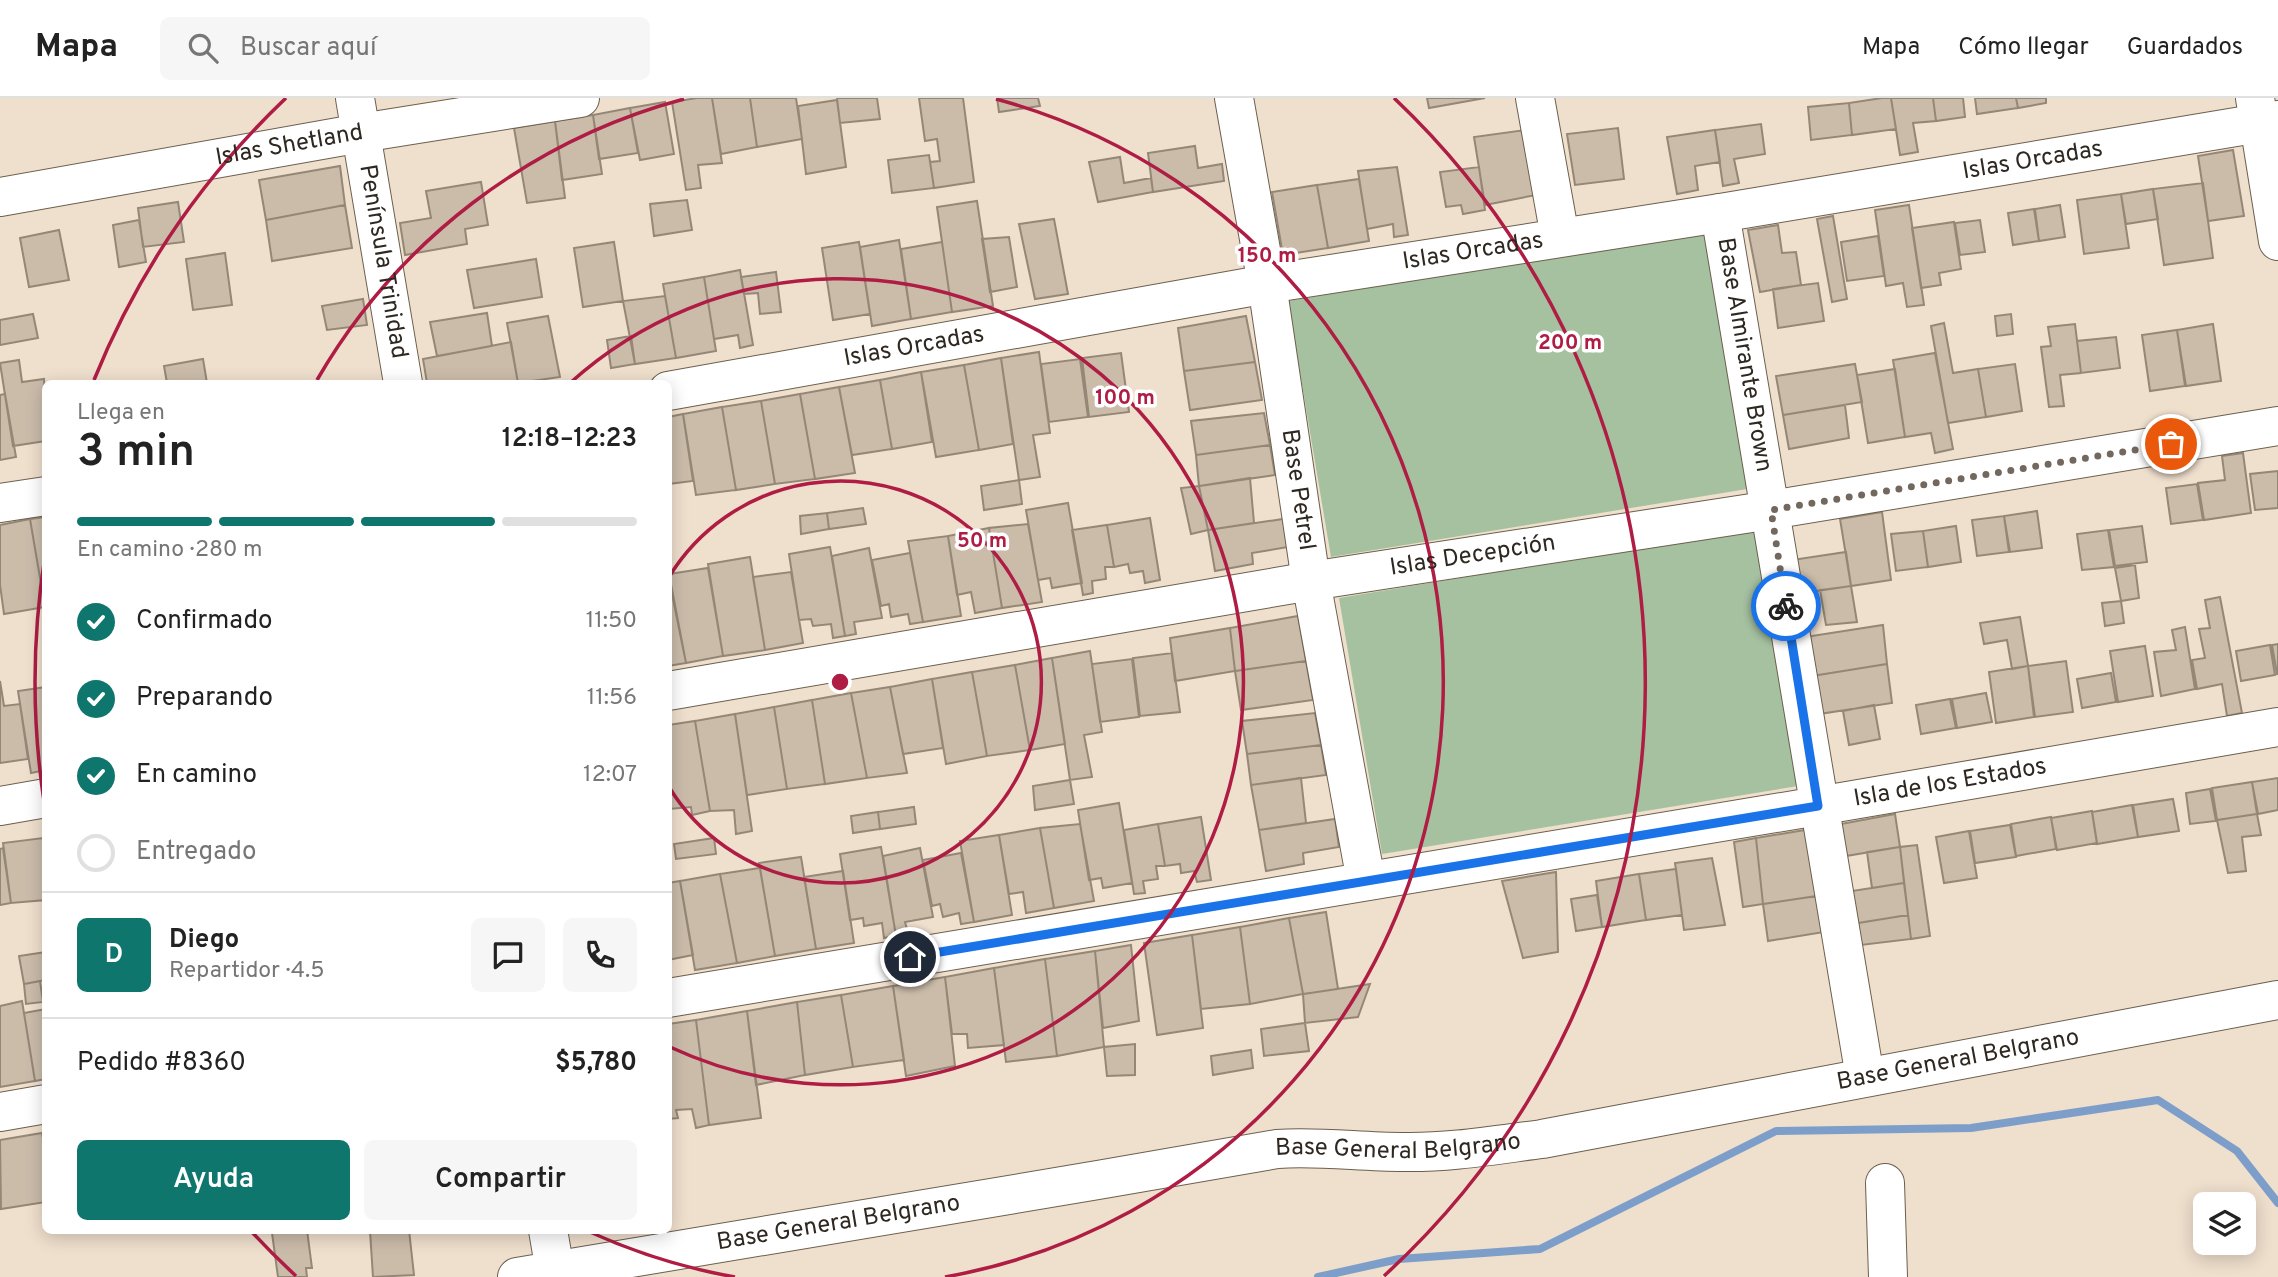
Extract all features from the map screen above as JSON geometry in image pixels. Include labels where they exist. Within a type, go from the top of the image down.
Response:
[{"type":"street","name":"Islas Shetland","points":[[0,197],[358,116],[580,98]]},
{"type":"street","name":"Base Petrel","points":[[1234,98],[1267,284],[1311,581],[1366,881]]},
{"type":"street","points":[[1535,98],[1560,237]]},
{"type":"street","name":"Islas Orcadas","points":[[672,390],[1267,284],[1720,213],[2264,114]]},
{"type":"street","points":[[2264,114],[2278,241]]},
{"type":"street","name":"Península Trinidad","points":[[358,116],[402,380]]},
{"type":"street","name":"Base Almirante Brown","points":[[1720,213],[1865,1077]]},
{"type":"street","name":"Islas Decepción","points":[[672,690],[1311,581],[1771,510],[2278,426]]},
{"type":"street","points":[[0,503],[42,497]]},
{"type":"street","name":"Isla de los Estados","points":[[672,997],[2278,727]]},
{"type":"street","points":[[0,806],[42,799]]},
{"type":"street","name":"Base General Belgrano","points":[[517,1277],[555,1274],[789,1230],[1032,1192],[1278,1149],[1309,1146],[1399,1152],[1467,1149],[1542,1139],[2278,1000]]},
{"type":"street","points":[[0,1112],[42,1105]]},
{"type":"street","points":[[1885,1183],[1888,1277]]},
{"type":"street","points":[[549,1234],[555,1274]]},
{"type":"green space","points":[[1704,232],[1747,489],[1331,557],[1288,301]]},
{"type":"green space","points":[[1755,529],[1798,786],[1382,854],[1339,598]]},
{"type":"building","points":[[712,98],[722,163],[698,165],[701,188],[686,190],[672,102]]},
{"type":"building","points":[[712,98],[750,98],[757,147],[721,154]]},
{"type":"building","points":[[750,98],[796,98],[802,139],[757,147]]},
{"type":"building","points":[[837,98],[877,98],[880,119],[840,123]]},
{"type":"building","points":[[919,98],[963,98],[974,182],[934,188],[930,162],[940,161],[937,139],[925,141]]},
{"type":"building","points":[[997,98],[1038,98],[1040,106],[999,112]]},
{"type":"building","points":[[1427,98],[1485,98],[1429,108]]},
{"type":"building","points":[[1891,98],[1896,129],[1852,135],[1849,103]]},
{"type":"building","points":[[1891,98],[1933,98],[1936,121],[1913,123],[1918,152],[1900,155]]},
{"type":"building","points":[[1933,98],[1963,98],[1965,117],[1936,121]]},
{"type":"building","points":[[1975,98],[2016,98],[2018,108],[1977,114]]},
{"type":"building","points":[[2016,98],[2046,98],[2046,103],[2018,108]]},
{"type":"building","points":[[837,100],[846,167],[806,174],[798,106]]},
{"type":"building","points":[[665,102],[674,154],[640,160],[630,108]]},
{"type":"building","points":[[1849,103],[1852,135],[1811,140],[1808,107]]},
{"type":"building","points":[[630,108],[638,153],[599,159],[593,115]]},
{"type":"building","points":[[593,115],[602,174],[562,180],[555,121]]},
{"type":"building","points":[[555,121],[565,198],[527,203],[514,128]]},
{"type":"building","points":[[1761,124],[1765,154],[1734,159],[1739,183],[1723,186],[1715,130]]},
{"type":"building","points":[[1618,128],[1624,179],[1575,185],[1567,134]]},
{"type":"building","points":[[1525,130],[1536,195],[1485,205],[1474,137]]},
{"type":"building","points":[[1715,130],[1720,162],[1695,166],[1698,190],[1677,194],[1667,137]]},
{"type":"building","points":[[1195,146],[1198,168],[1222,164],[1224,181],[1153,192],[1148,153]]},
{"type":"building","points":[[2233,150],[2244,216],[2208,221],[2198,156]]},
{"type":"building","points":[[929,155],[934,188],[892,193],[888,160]]},
{"type":"building","points":[[1120,157],[1124,183],[1151,178],[1153,192],[1098,202],[1089,162]]},
{"type":"building","points":[[340,166],[345,205],[266,220],[259,180]]},
{"type":"building","points":[[1397,167],[1408,235],[1394,237],[1393,224],[1367,229],[1358,171]]},
{"type":"building","points":[[1479,167],[1485,210],[1463,214],[1461,205],[1446,207],[1440,172]]},
{"type":"building","points":[[1359,179],[1369,241],[1328,248],[1317,185]]},
{"type":"building","points":[[481,182],[488,225],[465,229],[467,244],[405,255],[400,223],[431,218],[426,191]]},
{"type":"building","points":[[2203,183],[2213,258],[2164,265],[2153,189]]},
{"type":"building","points":[[1317,185],[1328,248],[1283,255],[1272,192]]},
{"type":"building","points":[[2153,189],[2158,219],[2126,224],[2121,194]]},
{"type":"building","points":[[2121,194],[2129,248],[2084,254],[2077,200]]},
{"type":"building","points":[[687,200],[692,230],[654,236],[650,204]]},
{"type":"building","points":[[977,201],[993,306],[952,312],[937,207]]},
{"type":"building","points":[[178,202],[184,242],[143,247],[138,208]]},
{"type":"building","points":[[345,205],[352,248],[272,261],[266,220]]},
{"type":"building","points":[[1909,205],[1924,305],[1907,307],[1903,283],[1886,286],[1875,210]]},
{"type":"building","points":[[2060,205],[2065,237],[2039,241],[2035,209]]},
{"type":"building","points":[[2034,209],[2039,241],[2013,245],[2008,213]]},
{"type":"building","points":[[1833,216],[1847,299],[1832,302],[1817,219]]},
{"type":"building","points":[[1054,219],[1068,294],[1035,299],[1019,224]]},
{"type":"building","points":[[139,220],[146,262],[119,267],[113,225]]},
{"type":"building","points":[[1980,220],[1985,252],[1960,255],[1955,223]]},
{"type":"building","points":[[1954,222],[1961,269],[1939,273],[1941,285],[1921,288],[1912,228]]},
{"type":"building","points":[[1778,225],[1782,253],[1796,252],[1801,285],[1760,292],[1748,230]]},
{"type":"building","points":[[59,230],[69,280],[29,287],[20,238]]},
{"type":"building","points":[[1878,236],[1884,276],[1847,281],[1841,242]]},
{"type":"building","points":[[1009,237],[1017,287],[990,292],[982,239]]},
{"type":"building","points":[[899,240],[911,319],[872,326],[860,247]]},
{"type":"building","points":[[614,242],[623,301],[583,307],[574,248]]},
{"type":"building","points":[[859,242],[870,314],[833,320],[822,248]]},
{"type":"building","points":[[942,242],[952,312],[911,319],[901,249]]},
{"type":"building","points":[[225,253],[232,305],[193,310],[186,259]]},
{"type":"building","points":[[536,259],[542,297],[474,308],[467,270]]},
{"type":"building","points":[[740,270],[753,345],[740,348],[738,335],[714,339],[704,277]]},
{"type":"building","points":[[776,272],[781,312],[760,314],[758,293],[744,294],[741,277]]},
{"type":"building","points":[[704,277],[716,351],[676,358],[663,284]]},
{"type":"building","points":[[1818,283],[1824,321],[1778,328],[1773,289]]},
{"type":"building","points":[[665,296],[676,358],[635,364],[623,301]]},
{"type":"building","points":[[363,299],[367,325],[327,330],[322,306]]},
{"type":"building","points":[[487,313],[492,346],[437,356],[430,322]]},
{"type":"building","points":[[33,314],[38,338],[0,345],[0,320]]},
{"type":"building","points":[[2011,314],[2013,334],[1997,336],[1995,316]]},
{"type":"building","points":[[548,316],[560,377],[517,380],[507,323]]},
{"type":"building","points":[[1246,316],[1255,362],[1184,371],[1178,328]]},
{"type":"building","points":[[1944,323],[1953,373],[1978,369],[1986,417],[1948,423],[1931,326]]},
{"type":"building","points":[[2075,324],[2081,373],[2060,375],[2064,406],[2049,407],[2041,347],[2051,346],[2048,327]]},
{"type":"building","points":[[2213,324],[2221,381],[2186,386],[2177,330]]},
{"type":"building","points":[[2177,330],[2185,386],[2150,391],[2142,335]]},
{"type":"building","points":[[631,336],[635,364],[611,368],[607,340]]},
{"type":"building","points":[[2116,337],[2120,368],[2081,373],[2077,341]]},
{"type":"building","points":[[511,342],[517,380],[426,380],[423,359]]},
{"type":"building","points":[[1039,352],[1050,433],[1033,435],[1040,477],[1019,480],[1001,358]]},
{"type":"building","points":[[1121,353],[1129,412],[1089,417],[1082,358]]},
{"type":"building","points":[[1935,353],[1953,449],[1935,453],[1931,433],[1905,437],[1893,360]]},
{"type":"building","points":[[1001,358],[1013,444],[979,450],[964,365]]},
{"type":"building","points":[[203,359],[206,380],[166,380],[164,366]]},
{"type":"building","points":[[1080,359],[1088,417],[1049,422],[1041,364]]},
{"type":"building","points":[[19,360],[22,382],[44,379],[42,442],[13,446],[0,363]]},
{"type":"building","points":[[1255,362],[1262,400],[1190,410],[1184,371]]},
{"type":"building","points":[[1855,364],[1862,402],[1783,415],[1776,376]]},
{"type":"building","points":[[2015,364],[2022,411],[1986,417],[1978,369]]},
{"type":"building","points":[[964,365],[979,450],[936,457],[921,372]]},
{"type":"building","points":[[1895,369],[1905,437],[1868,443],[1857,375]]},
{"type":"building","points":[[921,372],[932,442],[892,449],[880,380]]},
{"type":"building","points":[[880,380],[892,449],[852,455],[839,387]]},
{"type":"building","points":[[839,387],[855,473],[815,479],[800,394]]},
{"type":"building","points":[[5,394],[16,457],[0,460],[0,395]]},
{"type":"building","points":[[800,394],[815,479],[775,484],[761,401]]},
{"type":"building","points":[[761,401],[775,484],[736,490],[722,407]]},
{"type":"building","points":[[1845,405],[1849,438],[1789,449],[1783,415]]},
{"type":"building","points":[[722,407],[736,490],[696,495],[683,414]]},
{"type":"building","points":[[1264,413],[1270,445],[1196,455],[1191,421]]},
{"type":"building","points":[[683,414],[693,481],[672,484],[672,416]]},
{"type":"building","points":[[1270,445],[1275,475],[1199,486],[1196,455]]},
{"type":"building","points":[[2243,453],[2251,513],[2204,520],[2198,483],[2225,480],[2222,456]]},
{"type":"building","points":[[2278,471],[2278,508],[2255,510],[2250,474]]},
{"type":"building","points":[[1250,478],[1254,523],[1208,530],[1199,486]]},
{"type":"building","points":[[1019,480],[1022,504],[984,510],[981,486]]},
{"type":"building","points":[[2197,484],[2203,520],[2171,524],[2166,488]]},
{"type":"building","points":[[1199,486],[1208,530],[1191,534],[1181,488]]},
{"type":"building","points":[[1068,503],[1082,583],[1052,588],[1050,578],[1038,580],[1026,510]]},
{"type":"building","points":[[863,508],[866,524],[829,529],[827,513]]},
{"type":"building","points":[[2037,511],[2042,548],[2010,552],[2004,516]]},
{"type":"building","points":[[1882,512],[1891,580],[1851,586],[1840,519]]},
{"type":"building","points":[[827,513],[829,529],[801,534],[800,516]]},
{"type":"building","points":[[2004,516],[2009,552],[1977,556],[1972,520]]},
{"type":"building","points":[[42,518],[42,589],[30,519]]},
{"type":"building","points":[[1150,518],[1160,580],[1145,583],[1143,571],[1130,573],[1128,564],[1114,567],[1107,525]]},
{"type":"building","points":[[30,519],[42,589],[42,608],[4,614],[0,585],[0,525]]},
{"type":"building","points":[[1283,519],[1288,547],[1252,553],[1253,564],[1215,571],[1208,530]]},
{"type":"building","points":[[1028,524],[1042,602],[1002,608],[989,528]]},
{"type":"building","points":[[1107,525],[1114,567],[1105,567],[1106,579],[1092,581],[1093,593],[1083,595],[1072,530]]},
{"type":"building","points":[[1956,526],[1961,562],[1928,567],[1923,531]]},
{"type":"building","points":[[2142,526],[2147,562],[2115,566],[2109,530]]},
{"type":"building","points":[[989,528],[1002,608],[975,613],[971,592],[957,595],[948,536]]},
{"type":"building","points":[[2108,530],[2114,567],[2082,570],[2077,534]]},
{"type":"building","points":[[1923,531],[1928,567],[1896,571],[1891,534]]},
{"type":"building","points":[[948,536],[961,616],[923,622],[908,541]]},
{"type":"building","points":[[830,547],[845,636],[833,638],[831,624],[813,626],[811,619],[799,620],[789,554]]},
{"type":"building","points":[[869,548],[882,618],[854,622],[856,634],[845,636],[832,556]]},
{"type":"building","points":[[1846,552],[1851,586],[1797,594],[1792,560]]},
{"type":"building","points":[[910,553],[923,622],[910,624],[908,614],[891,617],[889,604],[881,606],[872,560]]},
{"type":"building","points":[[750,557],[765,650],[723,656],[708,564]]},
{"type":"building","points":[[2135,565],[2139,598],[2121,601],[2115,568]]},
{"type":"building","points":[[708,568],[723,656],[686,663],[672,590],[672,574]]},
{"type":"building","points":[[791,572],[803,643],[765,650],[753,577]]},
{"type":"building","points":[[1851,586],[1857,622],[1826,625],[1820,590]]},
{"type":"building","points":[[672,594],[686,663],[672,665]]},
{"type":"building","points":[[2220,597],[2242,713],[2227,716],[2222,684],[2197,689],[2192,660],[2205,658],[2199,629],[2210,628],[2205,600]]},
{"type":"building","points":[[2121,601],[2124,623],[2105,626],[2102,603]]},
{"type":"building","points":[[1298,616],[1306,661],[1235,671],[1230,628]]},
{"type":"building","points":[[2020,617],[2028,666],[2012,669],[2007,640],[1984,644],[1980,623]]},
{"type":"building","points":[[1883,625],[1887,664],[1812,676],[1805,637]]},
{"type":"building","points":[[2185,627],[2195,689],[2161,696],[2154,652],[2176,650],[2172,630]]},
{"type":"building","points":[[1230,628],[1235,671],[1175,681],[1170,638]]},
{"type":"building","points":[[2278,644],[2278,674],[2277,674],[2272,645]]},
{"type":"building","points":[[2270,645],[2275,675],[2241,681],[2236,651]]},
{"type":"building","points":[[2145,646],[2153,696],[2118,702],[2110,651]]},
{"type":"building","points":[[1090,651],[1102,732],[1084,735],[1092,777],[1070,780],[1052,658]]},
{"type":"building","points":[[1172,653],[1180,712],[1140,716],[1133,658]]},
{"type":"building","points":[[1052,658],[1065,744],[1030,750],[1015,665]]},
{"type":"building","points":[[1132,659],[1139,717],[1100,722],[1092,664]]},
{"type":"building","points":[[1306,661],[1313,700],[1241,710],[1235,671]]},
{"type":"building","points":[[2066,661],[2073,712],[2035,717],[2028,666]]},
{"type":"building","points":[[1887,664],[1892,703],[1819,714],[1812,676]]},
{"type":"building","points":[[1015,665],[1030,750],[987,756],[972,672]]},
{"type":"building","points":[[2028,666],[2034,717],[1996,723],[1989,672]]},
{"type":"building","points":[[972,672],[987,756],[946,764],[932,679]]},
{"type":"building","points":[[2111,673],[2116,702],[2082,708],[2077,679]]},
{"type":"building","points":[[932,679],[943,748],[903,754],[890,687]]},
{"type":"building","points":[[0,681],[4,706],[20,704],[28,759],[0,763]]},
{"type":"building","points":[[890,687],[907,773],[867,778],[851,693]]},
{"type":"building","points":[[42,688],[42,771],[31,773],[18,691]]},
{"type":"building","points":[[851,693],[867,778],[825,784],[812,700]]},
{"type":"building","points":[[1986,693],[1992,722],[1957,728],[1952,699]]},
{"type":"building","points":[[1950,699],[1956,728],[1921,734],[1916,705]]},
{"type":"building","points":[[812,700],[825,784],[787,789],[774,707]]},
{"type":"building","points":[[1874,705],[1880,739],[1849,745],[1843,711]]},
{"type":"building","points":[[774,707],[787,789],[747,795],[735,714]]},
{"type":"building","points":[[1315,713],[1321,745],[1247,754],[1242,721]]},
{"type":"building","points":[[735,714],[752,831],[736,834],[734,810],[710,811],[695,721]]},
{"type":"building","points":[[695,721],[710,811],[692,815],[691,807],[672,809],[672,724]]},
{"type":"building","points":[[1321,745],[1326,775],[1251,785],[1247,754]]},
{"type":"building","points":[[1301,778],[1306,823],[1259,830],[1251,785]]},
{"type":"building","points":[[2278,778],[2278,810],[2258,814],[2252,782]]},
{"type":"building","points":[[1070,780],[1074,804],[1035,810],[1033,786]]},
{"type":"building","points":[[2252,782],[2257,814],[2217,820],[2212,788]]},
{"type":"building","points":[[2210,789],[2216,821],[2190,824],[2186,793]]},
{"type":"building","points":[[2173,799],[2179,831],[2138,837],[2133,805]]},
{"type":"building","points":[[1119,803],[1132,883],[1103,888],[1101,878],[1089,880],[1078,810]]},
{"type":"building","points":[[2132,805],[2138,837],[2097,844],[2092,812]]},
{"type":"building","points":[[914,807],[916,824],[880,829],[878,812]]},
{"type":"building","points":[[2092,811],[2097,843],[2057,850],[2051,818]]},
{"type":"building","points":[[878,812],[880,829],[853,833],[851,816]]},
{"type":"building","points":[[1895,814],[1900,847],[1846,856],[1841,824]]},
{"type":"building","points":[[2257,814],[2261,835],[2242,837],[2246,871],[2228,873],[2217,820]]},
{"type":"building","points":[[1201,817],[1211,880],[1197,882],[1194,871],[1181,873],[1180,864],[1165,866],[1158,824]]},
{"type":"building","points":[[2051,817],[2056,849],[2016,856],[2011,824]]},
{"type":"building","points":[[1335,819],[1339,847],[1303,853],[1304,864],[1266,871],[1259,830]]},
{"type":"building","points":[[1080,824],[1094,901],[1054,908],[1040,828]]},
{"type":"building","points":[[1158,824],[1165,866],[1156,866],[1158,879],[1143,881],[1145,893],[1134,894],[1124,830]]},
{"type":"building","points":[[2010,825],[2016,857],[1975,863],[1970,831]]},
{"type":"building","points":[[1040,828],[1054,908],[1026,913],[1023,892],[1009,894],[999,835]]},
{"type":"building","points":[[1805,830],[1817,896],[1763,904],[1756,838]]},
{"type":"building","points":[[1969,831],[1977,878],[1944,883],[1936,837]]},
{"type":"building","points":[[999,835],[1012,915],[974,922],[960,841]]},
{"type":"building","points":[[42,838],[42,900],[11,903],[3,843]]},
{"type":"building","points":[[714,838],[716,854],[676,859],[674,844]]},
{"type":"building","points":[[1756,838],[1763,904],[1743,907],[1734,842]]},
{"type":"building","points":[[1917,845],[1930,936],[1911,939],[1900,847]]},
{"type":"building","points":[[881,847],[896,936],[884,938],[882,923],[864,926],[863,918],[850,920],[840,854]]},
{"type":"building","points":[[1900,847],[1904,883],[1872,888],[1867,852]]},
{"type":"building","points":[[3,848],[11,903],[0,905],[0,849]]},
{"type":"building","points":[[920,848],[933,917],[905,922],[908,933],[896,936],[883,856]]},
{"type":"building","points":[[961,853],[974,922],[961,924],[959,913],[943,917],[940,904],[932,906],[923,860]]},
{"type":"building","points":[[801,857],[816,949],[775,956],[759,863]]},
{"type":"building","points":[[1712,858],[1725,925],[1684,930],[1675,863]]},
{"type":"building","points":[[760,868],[775,956],[737,963],[720,874]]},
{"type":"building","points":[[1676,869],[1682,915],[1646,920],[1639,874]]},
{"type":"building","points":[[843,871],[854,943],[816,949],[804,877]]},
{"type":"building","points":[[1556,872],[1558,952],[1523,958],[1502,881]]},
{"type":"building","points":[[720,874],[737,963],[695,970],[680,881]]},
{"type":"building","points":[[1639,874],[1646,920],[1602,927],[1596,881]]},
{"type":"building","points":[[680,881],[693,955],[672,959],[672,882]]},
{"type":"building","points":[[1904,883],[1908,915],[1858,923],[1852,891]]},
{"type":"building","points":[[1597,895],[1602,927],[1576,931],[1571,899]]},
{"type":"building","points":[[1817,896],[1824,932],[1768,941],[1763,904]]},
{"type":"building","points":[[1326,912],[1338,989],[1303,994],[1289,918]]},
{"type":"building","points":[[1908,915],[1911,939],[1861,945],[1858,923]]},
{"type":"building","points":[[1289,918],[1303,994],[1250,1004],[1240,927]]},
{"type":"building","points":[[1240,927],[1250,1004],[1201,1009],[1192,935]]},
{"type":"building","points":[[1192,935],[1203,1028],[1157,1035],[1144,943]]},
{"type":"building","points":[[1131,945],[1139,1021],[1103,1028],[1095,951]]},
{"type":"building","points":[[1095,951],[1104,1047],[1057,1056],[1045,959]]},
{"type":"building","points":[[42,953],[42,981],[24,984],[19,956]]},
{"type":"building","points":[[1045,959],[1057,1056],[1006,1062],[994,968]]},
{"type":"building","points":[[994,968],[1004,1045],[968,1048],[967,1034],[952,1034],[945,977]]},
{"type":"building","points":[[945,977],[955,1066],[906,1076],[893,986]]},
{"type":"building","points":[[40,981],[42,1002],[26,1004],[24,984]]},
{"type":"building","points":[[1370,984],[1358,1017],[1305,1023],[1303,994]]},
{"type":"building","points":[[893,986],[904,1060],[853,1067],[841,995]]},
{"type":"building","points":[[841,995],[853,1067],[805,1075],[797,1002]]},
{"type":"building","points":[[22,1001],[35,1081],[0,1087],[0,1006]]},
{"type":"building","points":[[797,1002],[805,1075],[756,1085],[747,1011]]},
{"type":"building","points":[[42,1010],[42,1080],[35,1081],[24,1013]]},
{"type":"building","points":[[747,1011],[761,1118],[709,1125],[696,1020]]},
{"type":"building","points":[[696,1020],[709,1125],[696,1128],[692,1109],[676,1110],[678,1118],[672,1119],[672,1023]]},
{"type":"building","points":[[1305,1023],[1309,1051],[1264,1056],[1261,1029]]},
{"type":"building","points":[[1135,1044],[1135,1075],[1107,1076],[1104,1047]]},
{"type":"building","points":[[1251,1050],[1253,1068],[1213,1075],[1211,1056]]},
{"type":"building","points":[[42,1133],[42,1203],[1,1209],[0,1140]]},
{"type":"building","points":[[272,1234],[308,1234],[312,1268],[306,1268],[307,1277],[278,1277]]},
{"type":"building","points":[[370,1234],[409,1234],[414,1275],[373,1277]]},
{"type":"waterway","points":[[1318,1277],[1399,1259],[1540,1249],[1776,1131],[1971,1128],[2158,1100],[2237,1151],[2278,1203]]},
{"type":"way so far","points":[[1786,606],[1771,510],[2171,444]]},
{"type":"route","points":[[910,957],[1818,806],[1786,606]]}]
